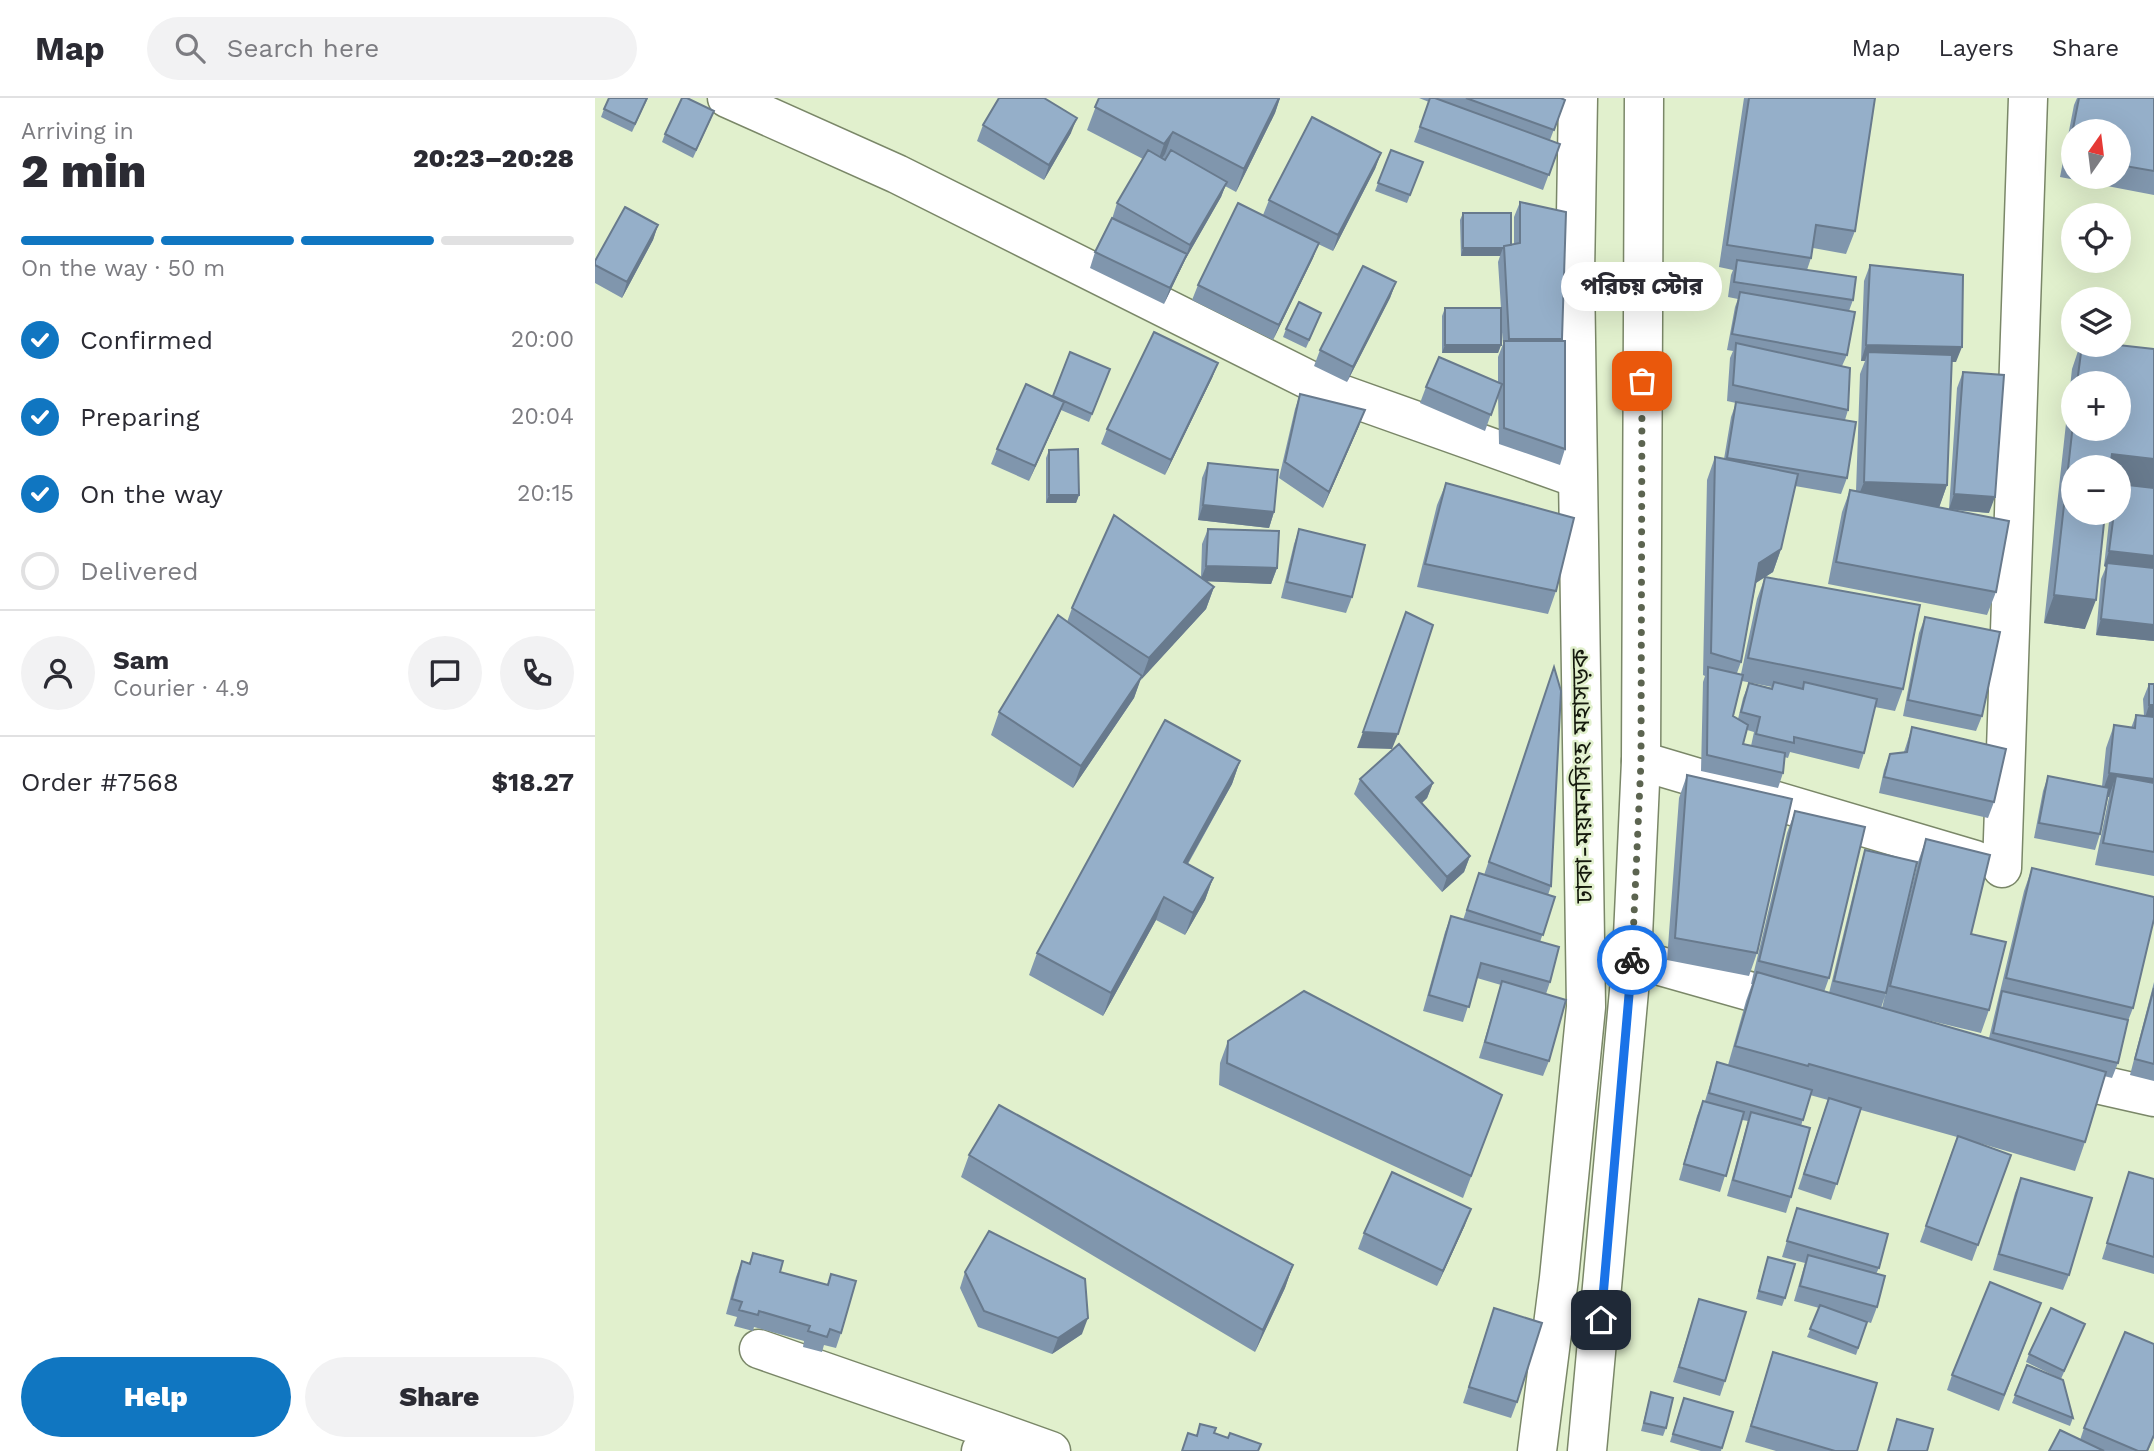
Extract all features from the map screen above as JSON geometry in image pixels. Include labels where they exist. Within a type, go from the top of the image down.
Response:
[{"type":"main road","points":[[727,98],[898,174],[1327,389],[1577,478]]},
{"type":"main road","name":"ঢাকা-ময়মনসিংহ মহাসড়ক","points":[[1537,1451],[1559,1278],[1586,1007],[1575,274],[1578,98]]},
{"type":"main road","name":"ঢাকা-ময়মনসিংহ মহাসড়ক","points":[[1587,1451],[1632,958],[1641,761],[1644,98]]},
{"type":"main road","points":[[2002,869],[2028,98]]},
{"type":"main road","points":[[1641,761],[2040,878]]},
{"type":"main road","points":[[1632,958],[1831,1015]]},
{"type":"main road","points":[[2018,1066],[2154,1097]]},
{"type":"main road","points":[[759,1349],[988,1441],[1051,1451]]},
{"type":"building","points":[[609,98],[647,98],[635,124],[604,109]]},
{"type":"building","points":[[682,98],[714,111],[696,150],[665,134]]},
{"type":"building","points":[[999,98],[1044,98],[1077,118],[1049,165],[983,125]]},
{"type":"building","points":[[1099,98],[1279,98],[1244,169],[1173,132],[1164,144],[1095,107]]},
{"type":"building","points":[[1430,98],[1560,144],[1549,175],[1420,127]]},
{"type":"building","points":[[1466,98],[1561,98],[1565,100],[1554,130]]},
{"type":"building","points":[[1749,98],[1875,98],[1855,231],[1816,225],[1811,258],[1727,245]]},
{"type":"building","points":[[2079,98],[2154,98],[2154,171],[2131,167],[2131,119],[2075,119]]},
{"type":"building","points":[[1312,117],[1381,153],[1338,235],[1269,200]]},
{"type":"building","points":[[1148,150],[1165,160],[1171,150],[1227,182],[1190,245],[1117,203]]},
{"type":"building","points":[[1391,150],[1423,162],[1410,195],[1378,183]]},
{"type":"building","points":[[1520,202],[1566,212],[1562,339],[1509,339],[1504,246],[1520,243]]},
{"type":"building","points":[[1238,203],[1319,243],[1279,325],[1198,285]]},
{"type":"building","points":[[625,207],[658,225],[627,282],[595,265]]},
{"type":"building","points":[[1463,213],[1511,213],[1511,245],[1504,248],[1463,248]]},
{"type":"building","points":[[1112,218],[1187,254],[1170,288],[1095,252]]},
{"type":"building","points":[[1737,260],[1856,277],[1853,300],[1734,282]]},
{"type":"building","points":[[1870,265],[1963,275],[1962,347],[1866,345]]},
{"type":"building","points":[[1363,266],[1396,282],[1353,367],[1320,350]]},
{"type":"building","points":[[1740,292],[1855,312],[1847,355],[1732,334]]},
{"type":"building","points":[[1299,302],[1321,313],[1309,340],[1286,329]]},
{"type":"building","points":[[1445,308],[1501,308],[1501,345],[1445,345]]},
{"type":"building","points":[[1154,332],[1218,363],[1171,460],[1107,429]]},
{"type":"building","points":[[1504,341],[1565,341],[1565,449],[1504,428]]},
{"type":"building","points":[[1736,343],[1850,368],[1848,410],[1733,385]]},
{"type":"building","points":[[2131,346],[2154,349],[2154,459],[2112,454],[2070,455],[2071,441],[2131,441],[2131,371],[2079,371],[2080,357],[2131,357]]},
{"type":"building","points":[[1070,352],[1110,369],[1092,414],[1053,396]]},
{"type":"building","points":[[1868,352],[1952,355],[1947,485],[1864,482]]},
{"type":"building","points":[[1439,357],[1502,384],[1491,415],[1426,387]]},
{"type":"building","points":[[1963,372],[2004,375],[1995,497],[1954,494]]},
{"type":"building","points":[[1026,384],[1064,402],[1035,466],[997,449]]},
{"type":"building","points":[[1300,394],[1365,410],[1329,492],[1285,462]]},
{"type":"building","points":[[1736,402],[1856,422],[1847,478],[1727,458]]},
{"type":"building","points":[[1078,449],[1079,495],[1049,495],[1049,450]]},
{"type":"building","points":[[1715,457],[1798,474],[1781,549],[1759,563],[1741,662],[1711,653]]},
{"type":"building","points":[[1208,463],[1278,470],[1274,512],[1203,505]]},
{"type":"building","points":[[1446,483],[1574,518],[1556,591],[1425,564]]},
{"type":"building","points":[[2131,485],[2154,488],[2154,556],[2109,551],[2112,525],[2131,525]]},
{"type":"building","points":[[1850,490],[2009,521],[1996,592],[1836,562]]},
{"type":"building","points":[[1114,515],[1214,587],[1149,658],[1072,608]]},
{"type":"building","points":[[2062,525],[2104,525],[2096,600],[2054,595]]},
{"type":"building","points":[[1208,529],[1279,531],[1277,568],[1206,566]]},
{"type":"building","points":[[1299,529],[1365,545],[1352,597],[1287,582]]},
{"type":"building","points":[[2107,563],[2154,568],[2154,625],[2101,619]]},
{"type":"building","points":[[1765,577],[1920,605],[1903,689],[1748,658]]},
{"type":"building","points":[[1406,612],[1433,625],[1398,734],[1363,732]]},
{"type":"building","points":[[1058,615],[1142,676],[1081,766],[999,712]]},
{"type":"building","points":[[1925,617],[2000,632],[1982,716],[1908,700]]},
{"type":"building","points":[[1554,667],[1561,691],[1551,886],[1489,862]]},
{"type":"building","points":[[1708,667],[1743,675],[1733,716],[1748,725],[1743,744],[1785,753],[1783,773],[1707,755]]},
{"type":"building","points":[[1774,682],[1803,689],[1804,682],[1877,699],[1864,753],[1794,737],[1794,743],[1756,734],[1760,717],[1741,712],[1749,683],[1772,689]]},
{"type":"building","points":[[2149,684],[2154,684],[2154,705],[2149,705]]},
{"type":"building","points":[[2136,715],[2154,717],[2154,779],[2109,773],[2114,725],[2135,728]]},
{"type":"building","points":[[1165,720],[1240,761],[1184,862],[1213,878],[1193,913],[1164,897],[1111,993],[1037,953]]},
{"type":"building","points":[[1912,727],[2006,749],[1994,802],[1884,777],[1890,754],[1907,752]]},
{"type":"building","points":[[1399,744],[1433,783],[1416,797],[1470,856],[1447,877],[1360,779]]},
{"type":"building","points":[[1687,775],[1792,799],[1757,953],[1675,938]]},
{"type":"building","points":[[2048,776],[2109,788],[2100,834],[2039,823]]},
{"type":"building","points":[[2116,776],[2154,783],[2154,852],[2103,843]]},
{"type":"building","points":[[1795,811],[1865,827],[1829,978],[1759,961]]},
{"type":"building","points":[[1926,839],[1990,855],[1971,934],[2006,942],[1989,1010],[1890,986]]},
{"type":"building","points":[[1865,850],[1917,862],[1886,993],[1834,981]]},
{"type":"building","points":[[2032,868],[2154,897],[2154,919],[2133,1008],[2006,978]]},
{"type":"building","points":[[1479,873],[1555,897],[1543,935],[1467,910]]},
{"type":"building","points":[[1451,916],[1559,947],[1550,982],[1481,963],[1469,1007],[1429,995]]},
{"type":"building","points":[[1757,972],[2106,1072],[2085,1142],[1809,1064],[1808,1066],[1735,1046]]},
{"type":"building","points":[[1502,981],[1566,1000],[1549,1061],[1485,1042]]},
{"type":"building","points":[[2154,988],[2154,1064],[2135,1059]]},
{"type":"building","points":[[1304,991],[1502,1095],[1471,1176],[1227,1063],[1228,1041]]},
{"type":"building","points":[[2002,991],[2128,1020],[2118,1063],[1993,1033]]},
{"type":"building","points":[[1717,1062],[1812,1090],[1803,1120],[1709,1093]]},
{"type":"building","points":[[1829,1098],[1861,1108],[1837,1184],[1804,1174]]},
{"type":"building","points":[[1703,1101],[1744,1112],[1726,1176],[1684,1164]]},
{"type":"building","points":[[999,1105],[1293,1265],[1263,1330],[969,1155]]},
{"type":"building","points":[[1751,1112],[1810,1128],[1791,1197],[1733,1180]]},
{"type":"building","points":[[1958,1136],[2011,1155],[1978,1245],[1926,1226]]},
{"type":"building","points":[[1392,1172],[1471,1209],[1443,1271],[1364,1233]]},
{"type":"building","points":[[2129,1172],[2154,1179],[2154,1257],[2107,1243]]},
{"type":"building","points":[[2021,1178],[2092,1198],[2069,1275],[1999,1254]]},
{"type":"building","points":[[1797,1208],[1888,1234],[1879,1268],[1787,1241]]},
{"type":"building","points":[[989,1231],[1085,1279],[1088,1318],[1058,1338],[984,1311],[965,1272]]},
{"type":"building","points":[[753,1253],[783,1261],[780,1272],[828,1285],[831,1274],[856,1281],[841,1333],[830,1329],[827,1337],[808,1331],[810,1326],[759,1311],[758,1315],[739,1310],[742,1302],[732,1299],[742,1261],[750,1264]]},
{"type":"building","points":[[1808,1255],[1885,1276],[1877,1307],[1800,1286]]},
{"type":"building","points":[[1768,1257],[1795,1264],[1785,1298],[1759,1291]]},
{"type":"building","points":[[1990,1282],[2041,1303],[2004,1395],[1952,1375]]},
{"type":"building","points":[[1699,1299],[1746,1312],[1725,1381],[1679,1367]]},
{"type":"building","points":[[1820,1305],[1867,1322],[1858,1348],[1810,1329]]},
{"type":"building","points":[[1494,1308],[1542,1323],[1517,1402],[1469,1387]]},
{"type":"building","points":[[2051,1308],[2085,1324],[2064,1371],[2029,1354]]},
{"type":"building","points":[[2125,1332],[2154,1344],[2154,1435],[2147,1451],[2138,1451],[2084,1428]]},
{"type":"building","points":[[1773,1352],[1877,1383],[1857,1451],[1835,1451],[1751,1426]]},
{"type":"building","points":[[2027,1365],[2063,1380],[2073,1418],[2015,1395]]},
{"type":"building","points":[[1651,1392],[1673,1398],[1666,1428],[1644,1423]]},
{"type":"building","points":[[1684,1398],[1733,1412],[1722,1448],[1673,1434]]},
{"type":"building","points":[[1897,1419],[1933,1429],[1927,1451],[1888,1451]]},
{"type":"building","points":[[1200,1424],[1216,1428],[1214,1433],[1228,1438],[1230,1433],[1261,1444],[1258,1451],[1182,1451],[1188,1433],[1197,1436]]},
{"type":"building","points":[[2060,1430],[2104,1451],[2049,1451]]},
{"type":"way so far","points":[[1632,960],[1641,761],[1642,381]]},
{"type":"place","name":"পরিচয় স্টোর","points":[[1642,381]]},
{"type":"route","points":[[1601,1320],[1632,960]]}]
